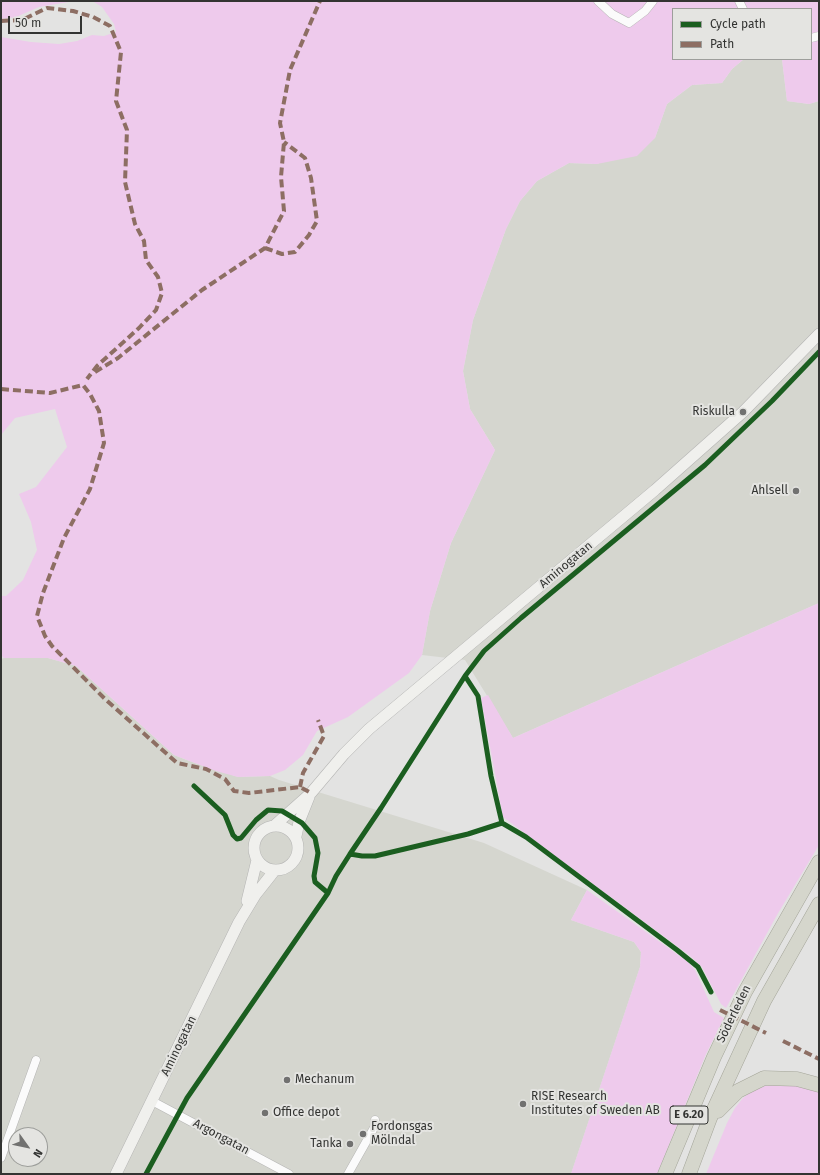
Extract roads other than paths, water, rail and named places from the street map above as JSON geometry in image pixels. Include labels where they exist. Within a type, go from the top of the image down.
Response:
[{"type":"highway","name":"Söderleden","points":[[665,1174],[714,1057],[745,992],[819,862]]},
{"type":"highway","name":"Söderleden","points":[[688,1174],[710,1118],[764,1001],[819,904]]},
{"type":"highway","points":[[710,1118],[738,1091],[764,1078],[797,1079],[819,1085]]},
{"type":"street","points":[[598,1],[612,14],[629,23],[645,11],[653,1]]},
{"type":"street","name":"Aminogatan","points":[[242,917],[258,860],[254,848],[257,836],[263,829],[275,825],[311,793],[344,754],[369,729],[655,490],[743,412],[819,334]]},
{"type":"street","name":"Aminogatan","points":[[116,1174],[242,917],[256,894],[275,870],[286,868],[297,857],[299,846],[296,836],[299,822],[311,793]]},
{"type":"street","points":[[275,825],[285,827],[296,836]]},
{"type":"street","points":[[258,860],[265,867],[275,870]]},
{"type":"street","points":[[1,1158],[36,1060]]},
{"type":"street","name":"Argongatan","points":[[152,1101],[289,1174]]},
{"type":"street","points":[[348,1174],[375,1126],[375,1120]]},
{"type":"place","name":"Riskulla","points":[[743,412]]},
{"type":"place","name":"Ahlsell","points":[[796,491]]},
{"type":"place","name":"Mechanum","points":[[287,1080]]},
{"type":"place","name":"RISE Research Institutes of Sweden AB","points":[[523,1104]]},
{"type":"place","name":"Office depot","points":[[265,1113]]},
{"type":"place","name":"Fordonsgas Mölndal","points":[[363,1134]]},
{"type":"place","name":"Tanka","points":[[350,1144]]}]
